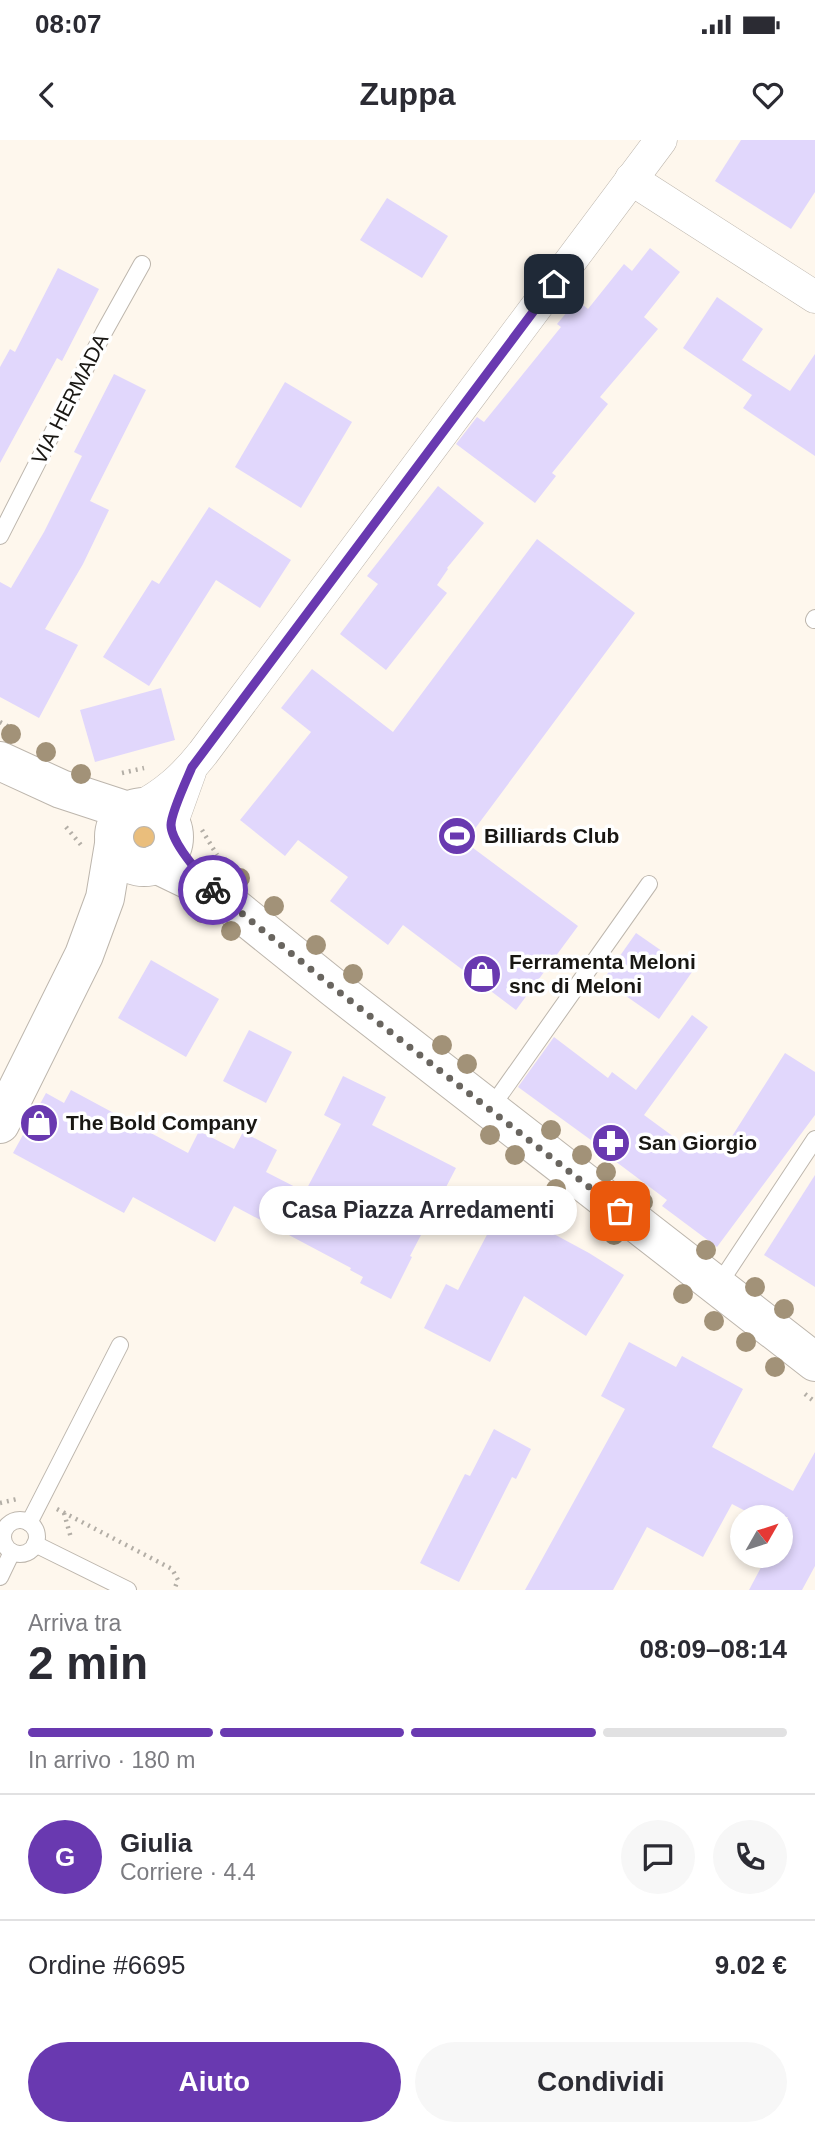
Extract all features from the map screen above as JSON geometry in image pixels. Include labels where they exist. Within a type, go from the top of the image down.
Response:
[{"type":"street","points":[[0,1124],[84,955],[105,898],[136,838],[181,792],[192,767],[660,140]]},
{"type":"street","points":[[631,180],[815,296]]},
{"type":"street","points":[[0,761],[59,800],[81,803],[216,893],[815,1362]]},
{"type":"lane","name":"VIA HERMADA","points":[[0,536],[104,332],[142,264]]},
{"type":"lane","points":[[0,752],[59,800]]},
{"type":"lane","points":[[490,1109],[649,884]]},
{"type":"lane","points":[[717,1287],[815,1139]]},
{"type":"lane","points":[[29,1522],[120,1345]]},
{"type":"lane","points":[[18,1520],[29,1522],[36,1531],[36,1544],[27,1552],[12,1552],[3,1540],[5,1529],[8,1524],[18,1520]]},
{"type":"lane","points":[[36,1544],[128,1590]]},
{"type":"lane","points":[[0,1577],[12,1552]]},
{"type":"path","points":[[111,773],[151,766]]},
{"type":"path","points":[[59,800],[71,831],[136,838]]},
{"type":"path","points":[[41,1500],[172,1569],[178,1580],[174,1590]]},
{"type":"shaded area","points":[[149,818],[161,831],[162,844],[160,848],[139,856],[127,848],[126,829]]},
{"type":"building","points":[[741,140],[815,140],[815,192],[791,229],[715,181]]},
{"type":"building","points":[[387,198],[448,236],[422,278],[360,240]]},
{"type":"building","points":[[650,248],[680,272],[644,317],[658,329],[600,397],[608,404],[552,473],[556,476],[535,503],[456,444],[477,417],[484,422],[561,327],[557,324],[577,300],[588,309],[624,264],[632,271]]},
{"type":"building","points":[[58,268],[99,289],[62,361],[57,358],[0,463],[0,367],[10,349],[15,352]]},
{"type":"building","points":[[717,297],[763,329],[742,360],[790,391],[815,354],[815,456],[743,408],[752,395],[683,348]]},
{"type":"building","points":[[114,374],[146,390],[90,501],[109,510],[83,564],[45,629],[78,645],[39,718],[0,697],[0,582],[11,588],[44,532],[82,456],[74,452]]},
{"type":"building","points":[[285,382],[352,422],[301,508],[235,467]]},
{"type":"building","points":[[438,486],[484,523],[447,568],[437,585],[447,593],[386,670],[340,634],[378,584],[367,576]]},
{"type":"building","points":[[209,507],[291,560],[260,608],[216,580],[149,686],[103,657],[152,580],[159,584]]},
{"type":"building","points":[[537,539],[635,613],[465,842],[578,926],[516,1010],[403,925],[388,945],[330,901],[348,877],[298,840],[285,856],[240,820],[311,732],[281,708],[312,669],[393,732]]},
{"type":"building","points":[[161,688],[175,740],[95,762],[80,710]]},
{"type":"building","points":[[636,933],[692,972],[659,1019],[603,980]]},
{"type":"building","points":[[151,960],[219,999],[186,1057],[118,1018]]},
{"type":"building","points":[[692,1015],[708,1027],[644,1115],[693,1151],[703,1138],[722,1152],[785,1053],[815,1072],[815,1115],[717,1247],[662,1206],[667,1200],[615,1161],[617,1159],[518,1087],[554,1037],[608,1078],[612,1072],[636,1090]]},
{"type":"building","points":[[249,1030],[292,1052],[266,1103],[223,1081]]},
{"type":"building","points":[[343,1076],[386,1097],[372,1125],[456,1168],[391,1299],[360,1283],[363,1277],[350,1270],[351,1268],[234,1206],[215,1242],[133,1197],[124,1213],[13,1153],[46,1093],[64,1103],[71,1090],[188,1153],[199,1131],[234,1149],[243,1132],[277,1150],[266,1172],[305,1192],[341,1124],[324,1115]]},
{"type":"building","points":[[815,1175],[815,1287],[764,1255]]},
{"type":"building","points":[[502,1206],[624,1275],[586,1336],[524,1296],[490,1362],[424,1328],[446,1284],[458,1290]]},
{"type":"building","points":[[629,1342],[676,1367],[682,1356],[743,1389],[712,1447],[793,1491],[815,1452],[815,1566],[802,1590],[749,1590],[761,1568],[793,1568],[793,1505],[732,1504],[703,1557],[647,1527],[613,1590],[525,1590],[625,1409],[601,1396]]},
{"type":"building","points":[[494,1429],[531,1449],[516,1479],[512,1477],[459,1582],[420,1563],[465,1474],[470,1476]]},
{"type":"way so far","points":[[213,890],[620,1211]]},
{"type":"place","name":"Billiards Club","points":[[457,836]]},
{"type":"place","name":"Ferramenta Meloni snc di Meloni","points":[[482,974]]},
{"type":"place","name":"The Bold Company","points":[[39,1123]]},
{"type":"place","name":"San Giorgio","points":[[611,1143]]},
{"type":"place","name":"Casa Piazza Arredamenti","points":[[620,1211]]},
{"type":"route","points":[[213,890],[173,838],[171,825],[192,767],[554,284]]}]
